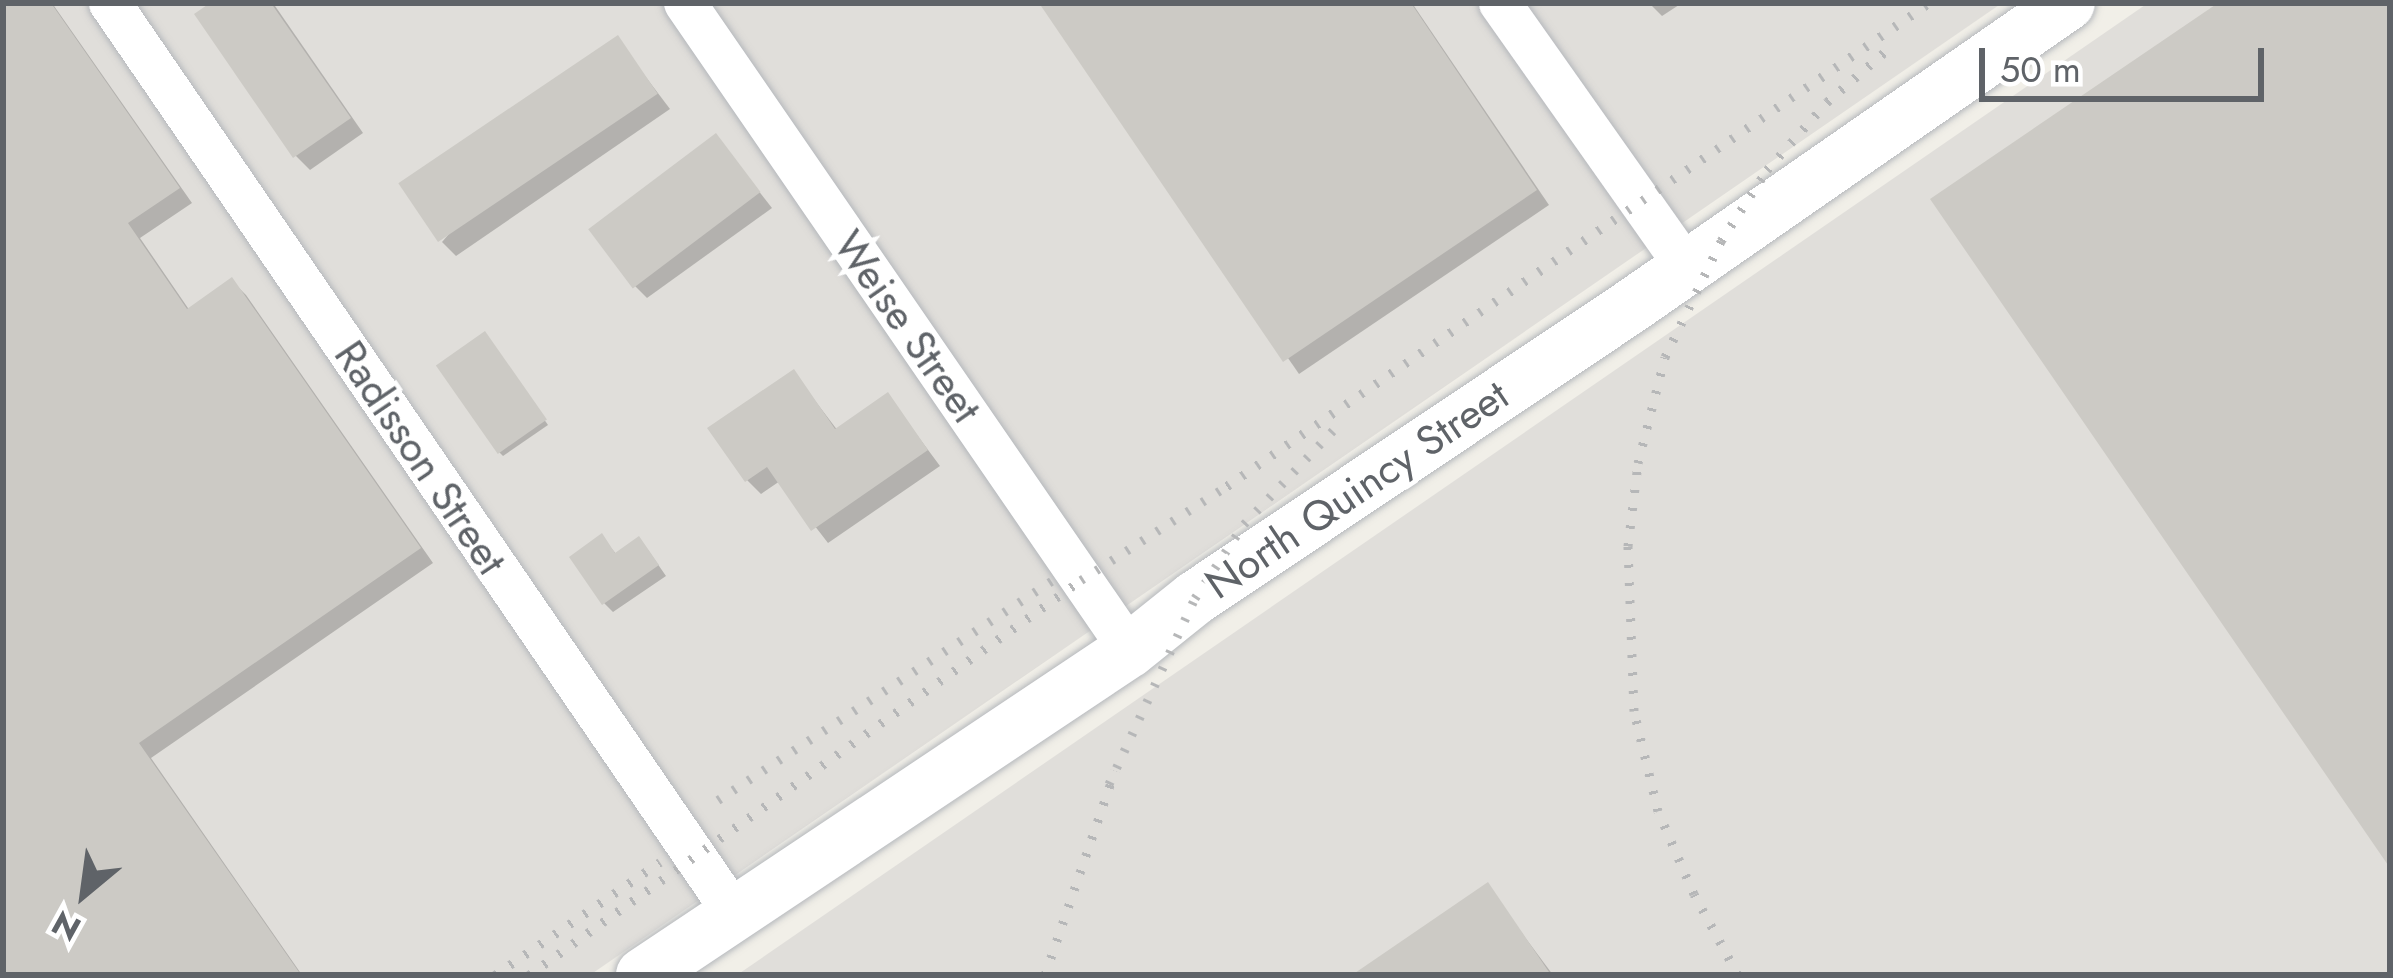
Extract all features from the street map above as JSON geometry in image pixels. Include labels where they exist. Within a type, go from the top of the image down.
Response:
[{"type":"street","name":"Radisson Street","points":[[110,3],[733,912]]},
{"type":"street","name":"Weise Street","points":[[685,3],[1130,650]]},
{"type":"street","points":[[1500,3],[1686,267]]},
{"type":"street","name":"North Quincy Street","points":[[643,975],[1130,650],[1195,598],[2068,3]]},
{"type":"shaded area","points":[[3,3],[2002,3],[590,975],[3,975]]},
{"type":"shaded area","points":[[2148,3],[2390,3],[2390,975],[737,975]]},
{"type":"building","points":[[3,3],[51,3],[180,188],[128,223],[187,309],[232,277],[421,548],[139,743],[301,975],[3,975]]},
{"type":"building","points":[[210,3],[271,3],[351,118],[293,158],[194,14]]},
{"type":"building","points":[[1039,3],[1411,3],[1537,190],[1283,362]]},
{"type":"building","points":[[2218,3],[2390,3],[2390,868],[1930,199]]},
{"type":"building","points":[[618,35],[658,94],[438,242],[398,183]]},
{"type":"building","points":[[716,133],[761,192],[633,288],[588,229]]},
{"type":"building","points":[[485,331],[547,419],[498,454],[436,365]]},
{"type":"building","points":[[794,369],[835,429],[888,392],[928,450],[811,531],[767,467],[745,482],[707,428]]},
{"type":"building","points":[[602,533],[615,553],[639,536],[659,565],[602,605],[569,557]]},
{"type":"building","points":[[1488,882],[1551,975],[1352,975]]},
{"type":"railway","points":[[529,975],[1081,580],[1227,486],[1929,3]]},
{"type":"railway","points":[[1738,975],[1694,894],[1658,811],[1634,711],[1628,546],[1638,463],[1665,357],[1721,241],[1767,170],[1827,102],[1887,50]]},
{"type":"railway","points":[[1109,784],[1195,598],[1244,524],[1343,420]]},
{"type":"railway","points":[[718,800],[1059,576]]},
{"type":"railway","points":[[1045,975],[1115,771]]},
{"type":"railway","points":[[495,975],[660,862]]}]
